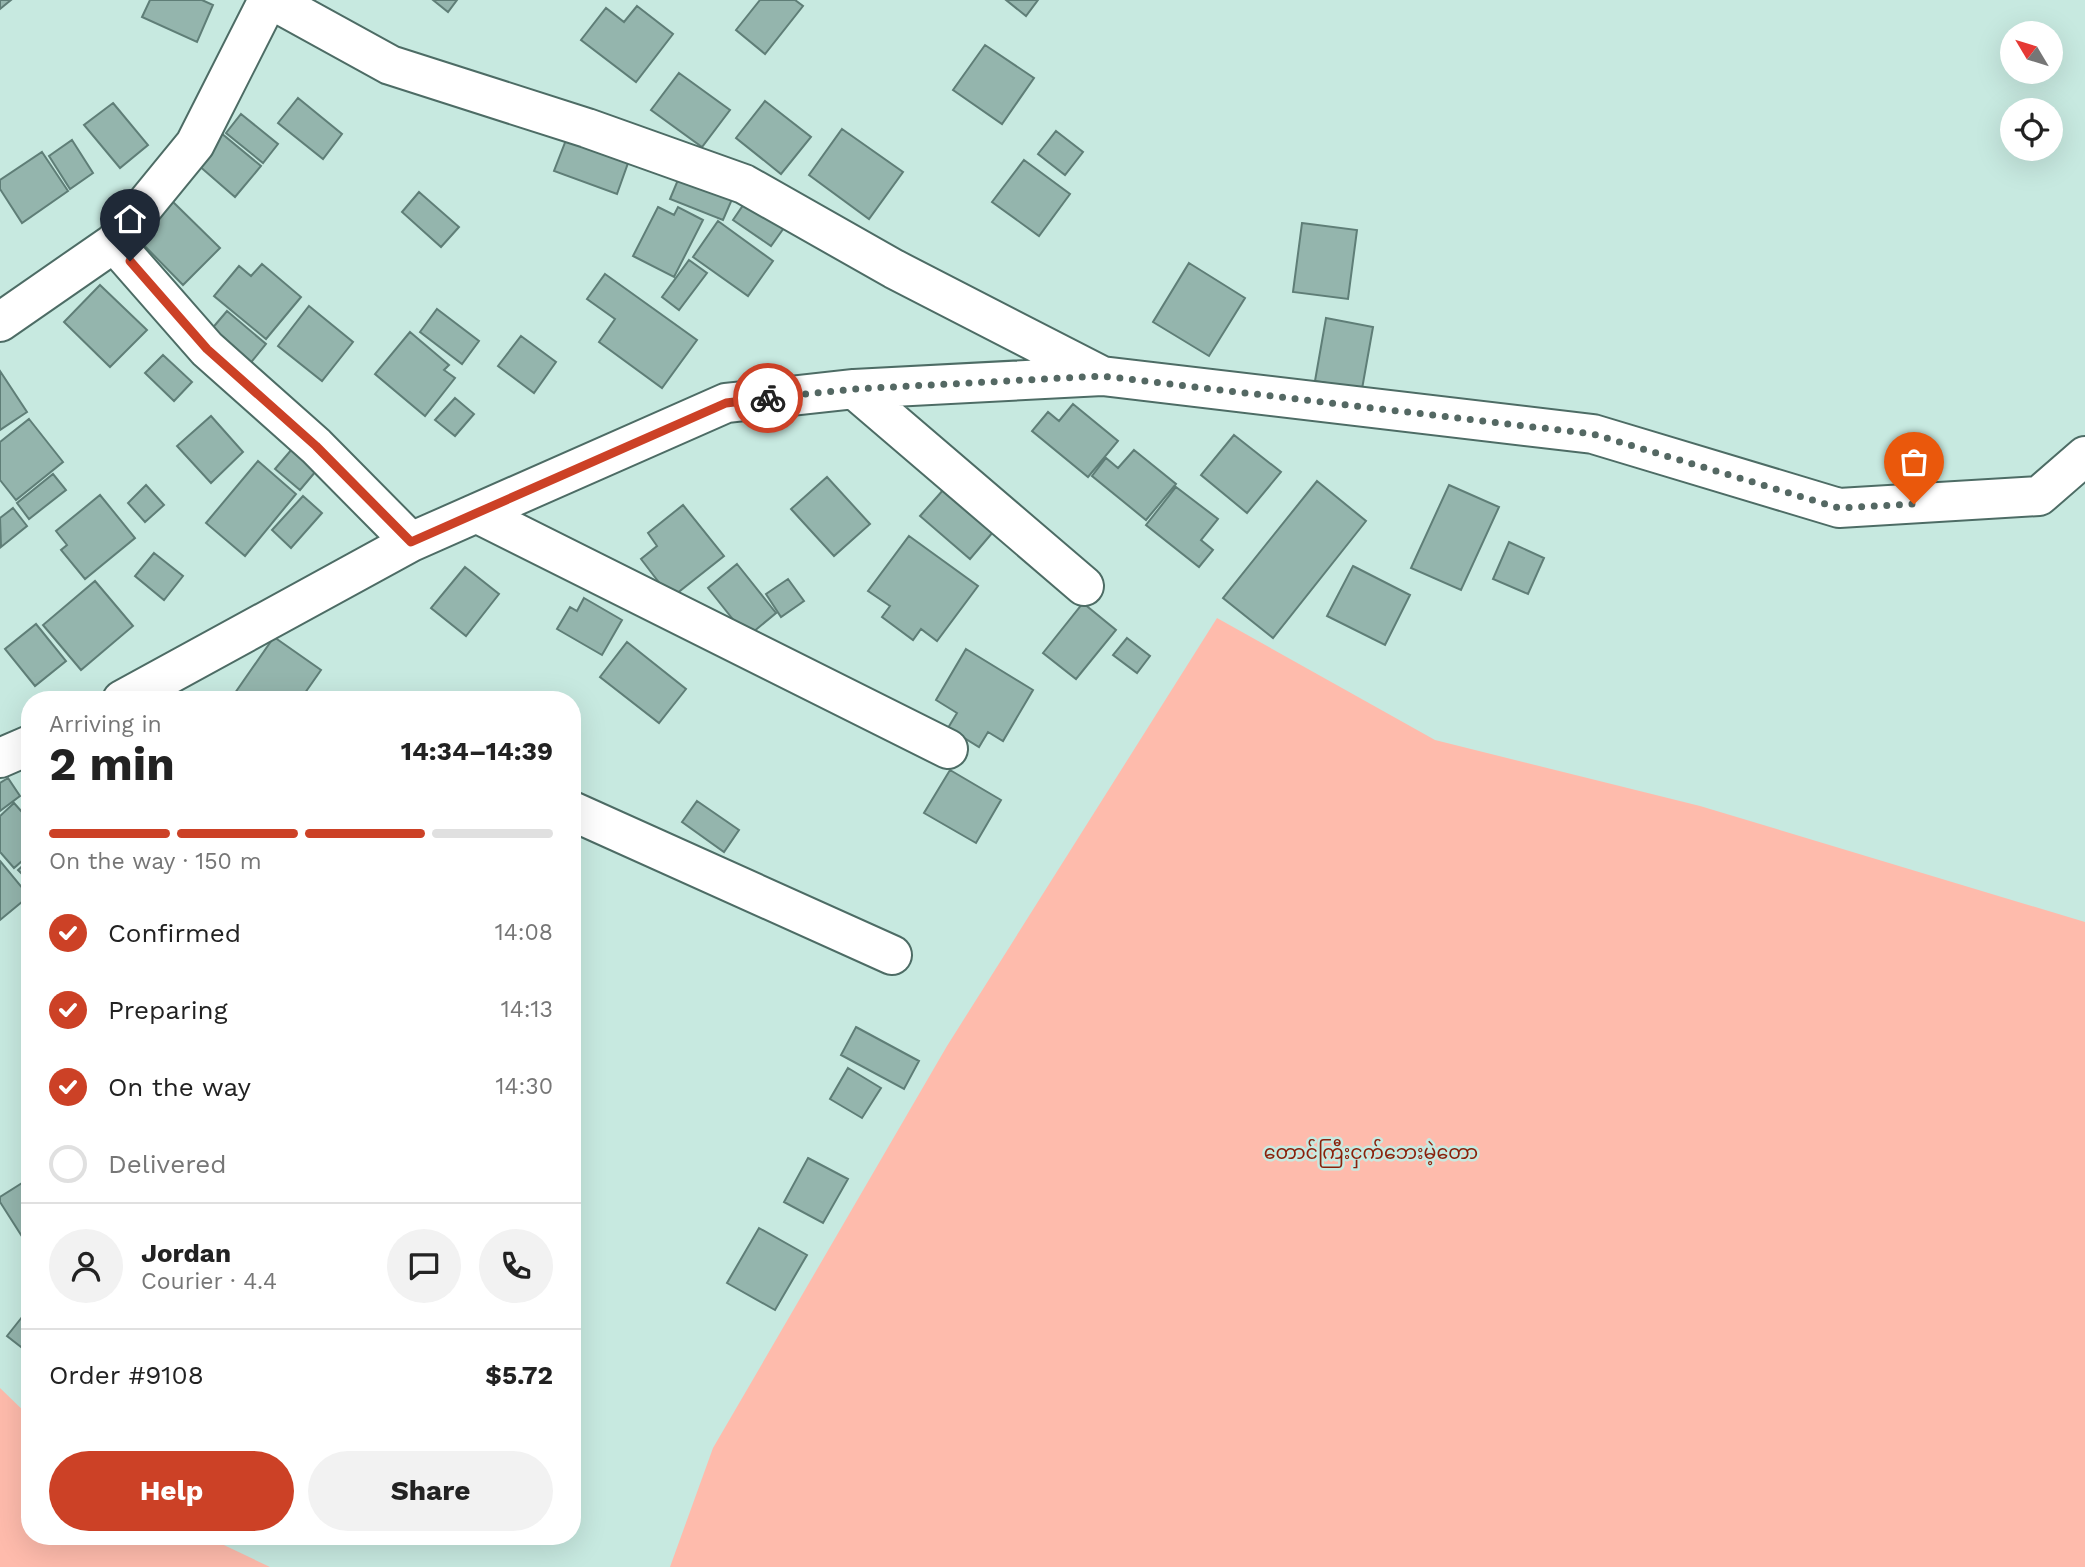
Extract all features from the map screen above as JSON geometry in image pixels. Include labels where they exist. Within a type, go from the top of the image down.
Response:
[{"type":"street","points":[[0,322],[114,243],[195,145],[270,0],[390,65],[587,128],[744,184],[894,269],[1102,376]]},
{"type":"street","points":[[114,243],[207,349],[316,446],[411,542]]},
{"type":"street","points":[[138,691],[411,542],[726,403],[854,389],[1102,376],[1593,434],[1839,508],[2039,496],[2085,456]]},
{"type":"street","points":[[854,389],[1084,586]]},
{"type":"street","points":[[478,514],[948,749]]},
{"type":"street","points":[[581,815],[892,955]]},
{"type":"green space","name":"တောင်ကြီးငှက်ဘေးမဲ့တော","points":[[1217,618],[1435,740],[1700,806],[2085,922],[2085,1567],[670,1567],[713,1448],[947,1046]]},
{"type":"green space","points":[[0,1388],[21,1408],[21,1545],[224,1545],[270,1567],[0,1567]]},
{"type":"building","points":[[0,0],[11,0],[0,9]]},
{"type":"building","points":[[150,0],[202,0],[213,5],[197,42],[142,17]]},
{"type":"building","points":[[433,0],[457,0],[448,12]]},
{"type":"building","points":[[760,0],[795,0],[803,6],[765,54],[736,30]]},
{"type":"building","points":[[1006,0],[1038,0],[1026,16]]},
{"type":"building","points":[[637,6],[673,34],[636,82],[581,40],[606,8],[624,22]]},
{"type":"building","points":[[985,45],[1034,78],[1002,124],[953,90]]},
{"type":"building","points":[[679,73],[730,110],[702,147],[651,110]]},
{"type":"building","points":[[298,98],[342,134],[323,159],[278,123]]},
{"type":"building","points":[[765,101],[811,137],[781,174],[736,138]]},
{"type":"building","points":[[113,103],[148,145],[120,168],[84,125]]},
{"type":"building","points":[[241,114],[278,144],[263,163],[226,133]]},
{"type":"building","points":[[215,128],[261,166],[235,197],[190,158]]},
{"type":"building","points":[[842,129],[903,172],[869,219],[809,175]]},
{"type":"building","points":[[1056,131],[1083,152],[1065,175],[1038,154]]},
{"type":"building","points":[[72,140],[93,173],[70,189],[49,156]]},
{"type":"building","points":[[566,140],[628,163],[617,194],[554,171]]},
{"type":"building","points":[[42,152],[68,191],[22,223],[0,189],[0,180]]},
{"type":"building","points":[[1024,160],[1070,194],[1039,236],[992,202]]},
{"type":"building","points":[[680,175],[733,197],[723,220],[670,199]]},
{"type":"building","points":[[419,192],[459,227],[441,247],[402,212]]},
{"type":"building","points":[[169,198],[220,248],[183,285],[133,234]]},
{"type":"building","points":[[748,198],[786,225],[771,246],[733,220]]},
{"type":"building","points":[[658,207],[674,215],[678,207],[703,220],[674,277],[633,256]]},
{"type":"building","points":[[718,221],[773,261],[748,296],[693,257]]},
{"type":"building","points":[[1302,223],[1357,230],[1348,299],[1293,292]]},
{"type":"building","points":[[689,260],[707,273],[679,310],[662,297]]},
{"type":"building","points":[[1189,263],[1245,298],[1209,356],[1153,322]]},
{"type":"building","points":[[262,264],[301,297],[266,339],[214,296],[239,266],[251,276]]},
{"type":"building","points":[[605,274],[697,340],[662,388],[599,342],[615,319],[587,299]]},
{"type":"building","points":[[100,285],[147,330],[110,367],[64,322]]},
{"type":"building","points":[[309,306],[353,342],[322,381],[278,346]]},
{"type":"building","points":[[437,309],[479,341],[462,364],[420,332]]},
{"type":"building","points":[[227,311],[266,344],[244,371],[204,338]]},
{"type":"building","points":[[1326,318],[1373,327],[1362,389],[1315,381]]},
{"type":"building","points":[[410,332],[449,365],[444,370],[455,378],[425,416],[375,374]]},
{"type":"building","points":[[521,336],[556,362],[534,393],[498,366]]},
{"type":"building","points":[[163,355],[192,382],[174,401],[145,373]]},
{"type":"building","points":[[0,371],[27,412],[0,430]]},
{"type":"building","points":[[455,398],[474,414],[455,436],[435,420]]},
{"type":"building","points":[[1073,404],[1118,441],[1088,477],[1032,431],[1048,412],[1059,421]]},
{"type":"building","points":[[211,416],[243,452],[211,483],[177,446]]},
{"type":"building","points":[[29,419],[63,462],[16,500],[0,480],[0,442]]},
{"type":"building","points":[[1234,435],[1281,472],[1247,513],[1201,475]]},
{"type":"building","points":[[292,449],[316,471],[300,490],[275,469]]},
{"type":"building","points":[[1134,450],[1176,484],[1146,520],[1092,476],[1106,458],[1118,468]]},
{"type":"building","points":[[258,461],[296,494],[245,556],[206,523]]},
{"type":"building","points":[[53,474],[66,490],[29,519],[17,503]]},
{"type":"building","points":[[827,477],[870,524],[834,556],[791,509]]},
{"type":"building","points":[[1317,481],[1366,521],[1273,638],[1223,598]]},
{"type":"building","points":[[146,485],[164,505],[145,522],[128,503]]},
{"type":"building","points":[[1449,485],[1499,507],[1461,590],[1411,568]]},
{"type":"building","points":[[1176,487],[1218,519],[1201,540],[1213,550],[1199,567],[1146,525]]},
{"type":"building","points":[[944,489],[993,532],[970,559],[920,516]]},
{"type":"building","points":[[100,495],[135,538],[85,579],[61,550],[67,545],[56,531]]},
{"type":"building","points":[[303,496],[322,513],[291,548],[272,530]]},
{"type":"building","points":[[683,505],[724,556],[671,598],[641,559],[657,546],[648,533]]},
{"type":"building","points":[[13,508],[27,526],[1,547],[0,518]]},
{"type":"building","points":[[909,536],[978,586],[937,641],[921,629],[913,640],[882,617],[890,606],[868,591]]},
{"type":"building","points":[[1509,542],[1544,558],[1528,594],[1493,579]]},
{"type":"building","points":[[154,553],[183,576],[164,600],[135,576]]},
{"type":"building","points":[[737,564],[776,613],[747,637],[708,588]]},
{"type":"building","points":[[1353,566],[1410,595],[1385,645],[1327,616]]},
{"type":"building","points":[[465,567],[499,594],[466,636],[431,608]]},
{"type":"building","points":[[788,579],[804,601],[781,617],[766,594]]},
{"type":"building","points":[[95,581],[133,626],[81,670],[43,625]]},
{"type":"building","points":[[584,598],[622,620],[602,655],[557,629],[570,607],[577,611]]},
{"type":"building","points":[[1083,603],[1116,630],[1076,679],[1043,653]]},
{"type":"building","points":[[36,624],[66,661],[35,686],[5,649]]},
{"type":"building","points":[[274,637],[321,670],[306,691],[236,691]]},
{"type":"building","points":[[1127,638],[1150,656],[1137,673],[1113,655]]},
{"type":"building","points":[[627,642],[686,689],[659,723],[600,677]]},
{"type":"building","points":[[966,649],[1033,690],[1003,741],[988,732],[979,747],[948,728],[957,713],[936,700]]},
{"type":"building","points":[[950,770],[1001,800],[976,843],[924,813]]},
{"type":"building","points":[[8,778],[20,796],[0,811],[0,783]]},
{"type":"building","points":[[697,801],[739,830],[724,852],[682,822]]},
{"type":"building","points":[[14,803],[21,811],[21,862],[14,868],[0,852],[0,816]]},
{"type":"building","points":[[0,861],[21,886],[21,903],[0,920]]},
{"type":"building","points":[[856,1027],[919,1061],[904,1089],[841,1055]]},
{"type":"building","points":[[848,1068],[881,1088],[862,1118],[830,1099]]},
{"type":"building","points":[[808,1158],[848,1179],[823,1223],[784,1202]]},
{"type":"building","points":[[21,1184],[21,1235],[0,1202],[0,1197]]},
{"type":"building","points":[[759,1228],[807,1255],[775,1310],[727,1283]]},
{"type":"building","points":[[21,1318],[21,1347],[7,1336]]},
{"type":"way so far","points":[[768,398],[854,389],[1102,376],[1593,434],[1839,508],[1914,504]]},
{"type":"route","points":[[130,261],[207,349],[316,446],[411,542],[726,403],[768,398]]}]
